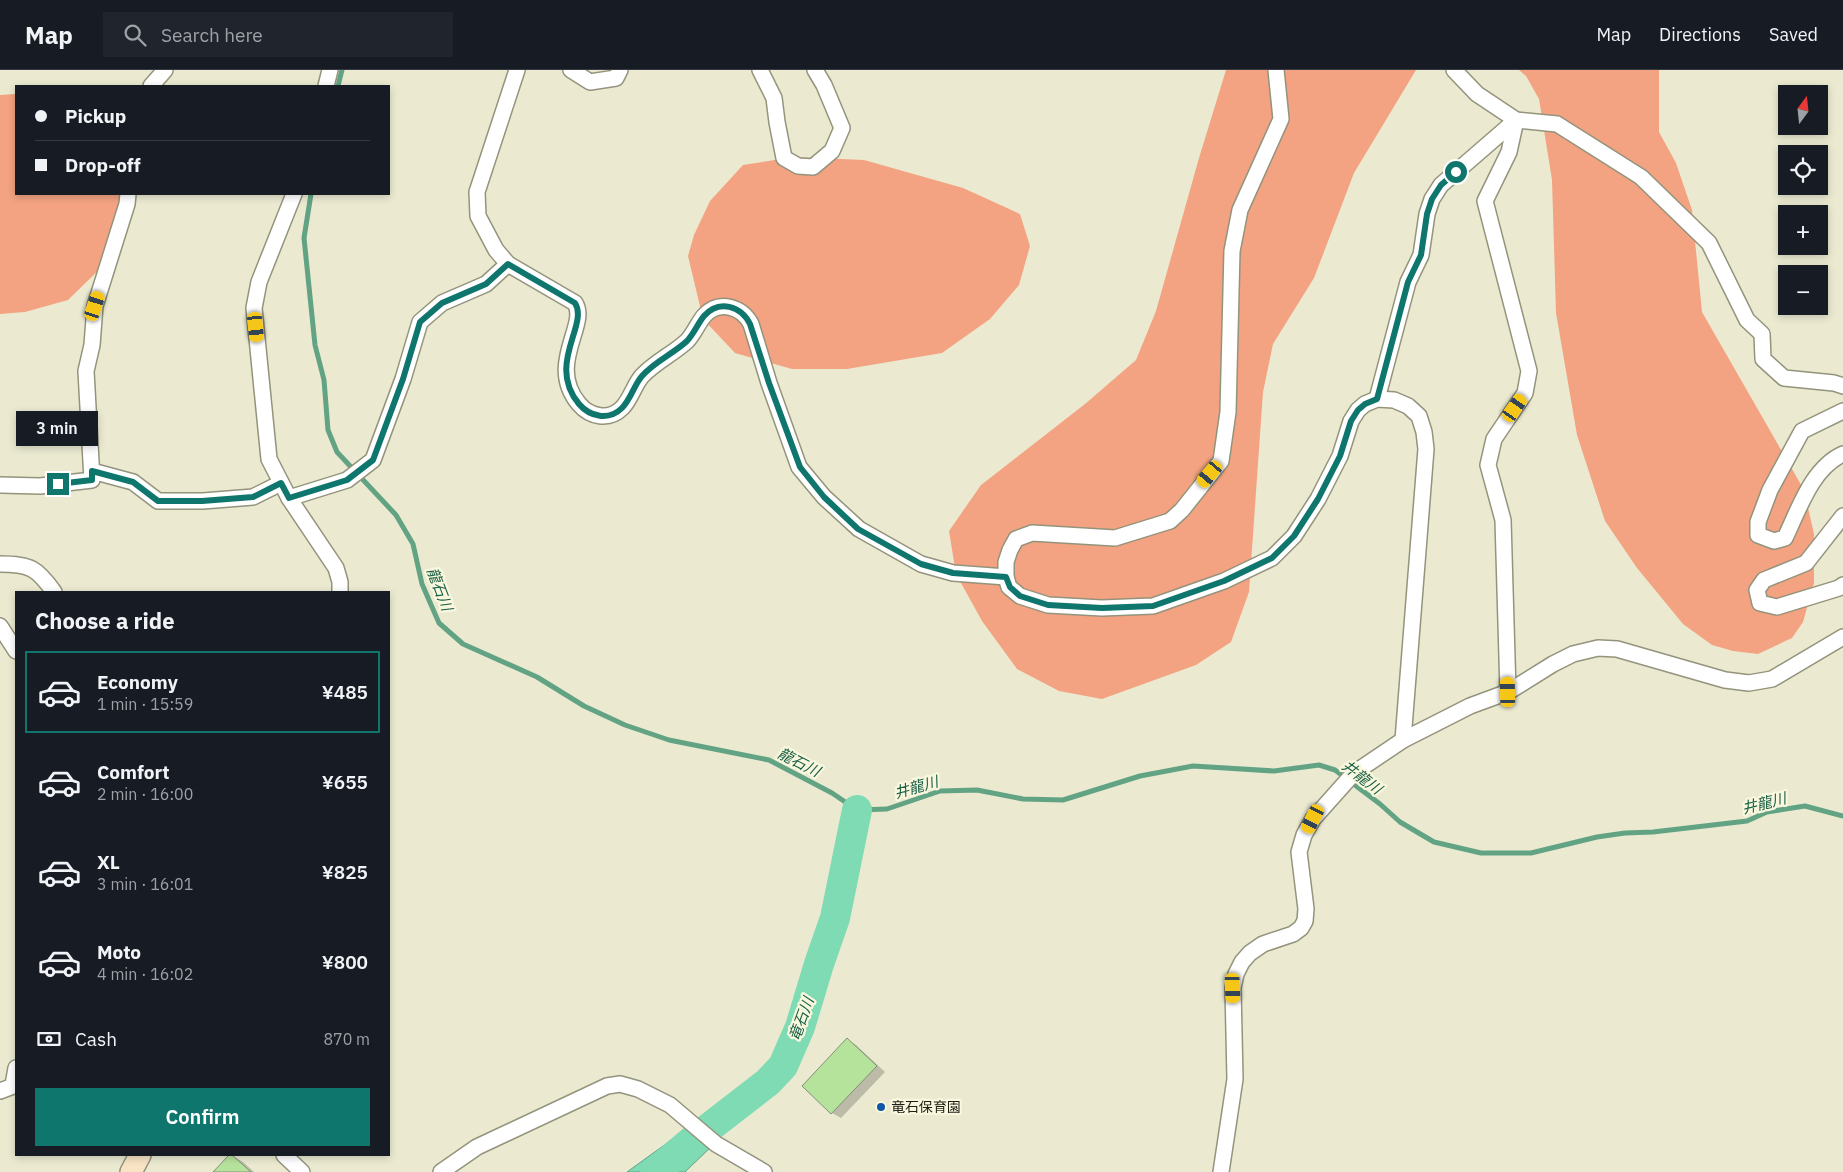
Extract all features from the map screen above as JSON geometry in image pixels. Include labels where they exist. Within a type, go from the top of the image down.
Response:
[{"type":"street","points":[[152,85],[165,70]]},
{"type":"street","points":[[326,85],[330,70]]},
{"type":"street","points":[[517,70],[477,192],[478,216],[496,250],[508,264],[575,303],[578,308],[579,317],[565,363],[568,383],[578,403],[588,412],[598,416],[612,414],[622,408],[639,379],[650,368],[689,339],[706,314],[712,309],[721,306],[739,310],[746,316],[750,324],[769,383],[800,467],[824,497],[858,529],[921,564],[953,573],[1006,577]]},
{"type":"street","points":[[571,70],[590,82],[616,78],[620,70]]},
{"type":"street","points":[[760,70],[774,98],[784,158],[798,166],[812,167],[832,151],[842,128],[824,85],[815,70]]},
{"type":"street","points":[[1276,70],[1281,119],[1240,210],[1232,251],[1228,412],[1221,461],[1182,510],[1170,521],[1115,538],[1032,533],[1016,539],[1006,562],[1006,577],[1010,587],[1020,596],[1048,605],[1102,608],[1153,606],[1224,581],[1272,558],[1294,536],[1318,499],[1340,456],[1351,421],[1358,410],[1365,404],[1377,399],[1394,400],[1408,406],[1419,416],[1424,432],[1426,449],[1403,740]]},
{"type":"street","points":[[1454,70],[1477,94],[1516,120],[1557,124],[1642,177],[1709,243],[1747,320],[1762,334],[1763,359],[1784,378],[1834,382],[1843,386]]},
{"type":"street","points":[[1377,399],[1408,282],[1421,255],[1427,214],[1432,199],[1441,185],[1516,120]]},
{"type":"street","points":[[1508,692],[1503,520],[1488,464],[1494,439],[1526,393],[1529,371],[1486,201],[1509,152],[1516,120]]},
{"type":"street","points":[[0,485],[40,486],[92,480],[86,371],[92,345],[95,306],[127,204],[128,195]]},
{"type":"street","points":[[294,195],[260,282],[254,308],[269,459],[289,498],[336,568],[340,582],[340,591]]},
{"type":"street","points":[[289,498],[347,480],[373,460],[403,379],[420,322],[442,303],[486,284],[508,264]]},
{"type":"street","points":[[1843,411],[1802,431],[1770,490],[1758,522],[1758,535],[1774,541],[1785,538],[1815,479],[1833,459],[1843,454]]},
{"type":"street","points":[[92,471],[133,482],[158,501],[202,501],[253,497],[281,483]]},
{"type":"street","points":[[1843,516],[1806,563],[1764,580],[1757,590],[1760,603],[1777,607],[1843,586]]},
{"type":"street","points":[[0,564],[27,566],[42,575],[53,591]]},
{"type":"street","points":[[0,626],[15,649]]},
{"type":"street","points":[[1222,1172],[1235,1079],[1233,988],[1236,974],[1242,962],[1250,953],[1263,944],[1293,934],[1305,922],[1306,909],[1299,852],[1304,835],[1313,819],[1349,778],[1403,740],[1470,706],[1508,692],[1573,654],[1598,648],[1617,649],[1726,680],[1749,683],[1772,679],[1843,637]]},
{"type":"street","points":[[10,1087],[15,1071]]},
{"type":"street","points":[[441,1172],[477,1147],[607,1086],[620,1084],[638,1089],[670,1105],[716,1144],[764,1172]]},
{"type":"street","points":[[131,1172],[139,1156]]},
{"type":"street","points":[[285,1156],[302,1172]]},
{"type":"shaded area","points":[[1226,70],[1416,70],[1354,173],[1314,278],[1273,344],[1263,392],[1249,592],[1231,642],[1196,665],[1102,699],[1059,691],[1017,669],[982,621],[956,574],[949,531],[981,485],[1085,404],[1136,360],[1156,311]]},
{"type":"shaded area","points":[[1519,70],[1659,70],[1659,132],[1676,163],[1692,210],[1702,312],[1804,490],[1814,534],[1814,583],[1803,622],[1792,638],[1758,654],[1733,651],[1712,645],[1683,624],[1637,568],[1605,521],[1577,435],[1556,313],[1552,180],[1539,99],[1526,76]]},
{"type":"shaded area","points":[[15,94],[15,195],[134,195],[111,258],[68,300],[25,312],[0,314],[0,95]]},
{"type":"shaded area","points":[[794,157],[864,160],[963,188],[1020,214],[1030,246],[1019,285],[990,319],[942,353],[847,369],[792,369],[735,353],[703,319],[688,256],[694,235],[710,201],[743,165]]},
{"type":"shaded area","points":[[692,1125],[714,1144],[685,1172],[627,1172]]},
{"type":"building","points":[[847,1038],[877,1066],[831,1114],[802,1086]]},
{"type":"building","points":[[228,1156],[233,1156],[251,1172],[213,1172]]},
{"type":"waterway","name":"龍石川","points":[[338,85],[342,70]]},
{"type":"waterway","name":"井龍川","points":[[311,195],[304,238],[315,345],[324,380],[328,430],[337,452],[396,515],[413,544],[422,584],[439,623],[463,644],[537,677],[584,706],[625,725],[669,740],[769,760],[832,793],[857,810],[887,809],[940,791],[977,790],[1023,799],[1063,800],[1140,776],[1193,766],[1274,771],[1319,765],[1335,770],[1380,804],[1400,822],[1434,842],[1481,853],[1531,853],[1597,837],[1747,821],[1767,812],[1805,806],[1843,816]]},
{"type":"waterway","name":"竜石川","points":[[655,1172],[768,1082],[783,1066],[800,1027],[835,918],[857,810]]},
{"type":"place","name":"竜石保育園","points":[[881,1107]]},
{"type":"route","points":[[58,484],[92,480],[92,471],[133,482],[158,501],[202,501],[253,497],[281,483],[289,498],[347,480],[373,460],[403,379],[420,322],[442,303],[486,284],[508,264],[575,303],[578,308],[579,317],[565,363],[568,383],[578,403],[588,412],[598,416],[605,416],[622,408],[639,379],[650,368],[689,339],[706,314],[712,309],[721,306],[731,307],[739,310],[746,316],[750,324],[769,383],[800,467],[824,497],[858,529],[921,564],[953,573],[1006,577],[1010,587],[1020,596],[1048,605],[1102,608],[1153,606],[1224,581],[1272,558],[1294,536],[1318,499],[1340,456],[1351,421],[1358,410],[1365,404],[1377,399],[1408,282],[1421,255],[1427,214],[1432,199],[1441,185],[1456,172]]}]
